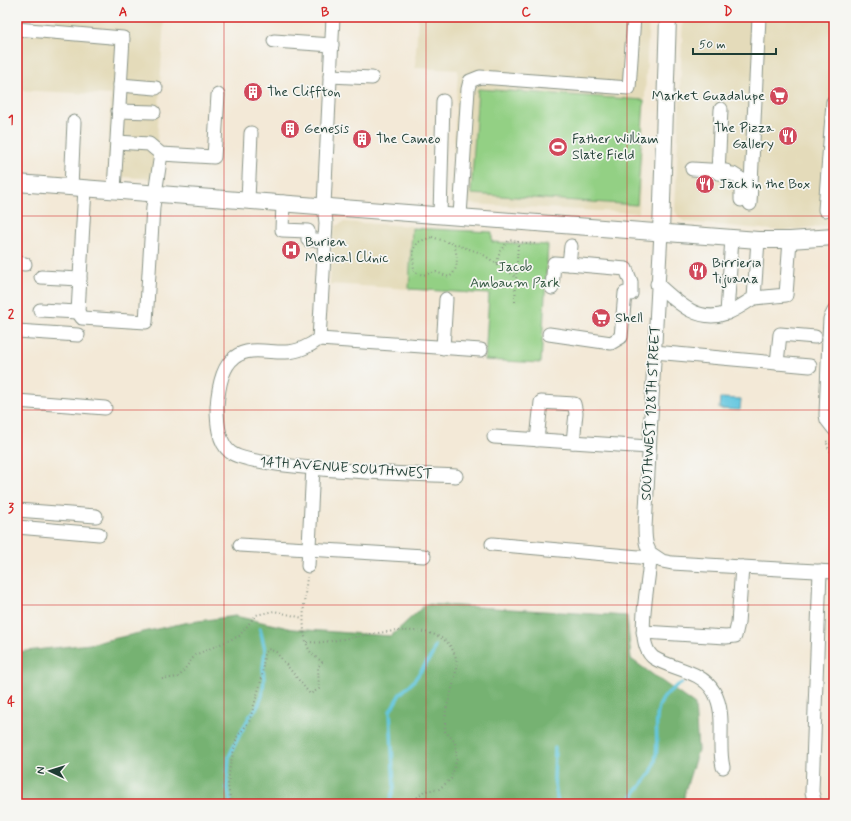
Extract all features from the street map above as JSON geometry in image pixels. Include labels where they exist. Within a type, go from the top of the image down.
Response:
[{"type":"main road","name":"SOUTHWEST 128TH STREET","points":[[661,232],[668,17]]},
{"type":"main road","points":[[17,183],[324,205],[758,240],[790,240],[834,237]]},
{"type":"street","points":[[333,17],[324,205],[326,223],[319,339],[481,350]]},
{"type":"street","points":[[460,216],[468,89],[470,80],[480,77],[629,88],[634,17]]},
{"type":"street","points":[[721,109],[718,173],[733,174],[741,179],[745,204],[752,172],[759,17]]},
{"type":"street","points":[[17,29],[123,38],[114,190]]},
{"type":"street","points":[[274,41],[332,45]]},
{"type":"street","points":[[330,76],[372,78]]},
{"type":"street","points":[[120,85],[156,88]]},
{"type":"street","points":[[117,142],[149,144],[161,154],[214,157],[218,95]]},
{"type":"street","points":[[440,215],[442,101]]},
{"type":"street","points":[[825,210],[833,102]]},
{"type":"street","points":[[118,111],[154,112]]},
{"type":"street","points":[[74,122],[78,187],[80,279],[78,312],[82,318],[146,322],[155,193],[161,154]]},
{"type":"street","points":[[248,200],[251,133]]},
{"type":"street","points":[[693,171],[718,170],[752,172]]},
{"type":"street","points":[[283,202],[282,230],[308,231],[308,240],[325,240]]},
{"type":"street","name":"SOUTHWEST 128TH STREET","points":[[661,232],[657,284],[645,539],[650,555],[643,632],[645,646],[654,658],[694,674],[713,692],[720,713],[720,749],[723,767]]},
{"type":"street","points":[[727,313],[732,238]]},
{"type":"street","points":[[754,298],[758,240]]},
{"type":"street","points":[[657,284],[693,313],[711,316],[727,313],[754,298],[786,295],[790,240]]},
{"type":"street","points":[[569,264],[571,246]]},
{"type":"street","points":[[549,334],[611,343],[620,337],[632,286],[626,269],[554,263],[552,288]]},
{"type":"street","points":[[42,277],[80,279]]},
{"type":"street","points":[[443,348],[446,299]]},
{"type":"street","points":[[40,310],[78,312]]},
{"type":"street","points":[[834,311],[830,319],[831,337],[826,416],[826,420],[834,429]]},
{"type":"street","points":[[17,331],[78,336]]},
{"type":"street","points":[[777,363],[780,334],[815,337]]},
{"type":"street","name":"14TH AVENUE SOUTHWEST","points":[[319,339],[296,350],[287,352],[250,352],[235,357],[229,363],[221,381],[217,410],[219,431],[225,447],[236,456],[257,462],[456,476]]},
{"type":"street","points":[[654,352],[810,366]]},
{"type":"street","points":[[17,401],[105,408]]},
{"type":"street","points":[[537,440],[541,402],[574,404],[576,413],[573,442]]},
{"type":"street","points":[[494,437],[649,447]]},
{"type":"street","points":[[308,566],[313,467]]},
{"type":"street","points":[[17,510],[96,516]]},
{"type":"street","points":[[17,527],[99,534]]},
{"type":"street","points":[[492,544],[650,555],[662,561],[672,563],[834,572]]},
{"type":"street","points":[[240,545],[270,545],[309,550],[424,556]]},
{"type":"street","points":[[643,632],[726,637],[734,636],[738,623],[742,567]]},
{"type":"street","points":[[815,804],[812,792],[820,571]]},
{"type":"path","points":[[454,244],[457,263],[451,276],[432,272],[420,275],[414,272],[413,250],[418,242],[434,237],[481,253],[516,278]]},
{"type":"path","points":[[497,263],[502,247],[509,240],[536,244]]},
{"type":"path","points":[[515,302],[518,242]]},
{"type":"path","points":[[834,446],[826,441],[828,450],[834,454]]},
{"type":"path","points":[[231,804],[228,785],[230,766],[238,737],[249,722],[255,704],[262,678],[264,654],[268,649],[276,652],[310,694],[319,689],[318,667],[322,662],[312,653],[307,642],[303,618],[308,566]]},
{"type":"path","points":[[162,679],[179,677],[196,654],[239,636],[249,621],[256,615],[274,611],[303,618]]},
{"type":"path","points":[[307,642],[323,642],[391,631],[414,630],[437,637],[450,645],[456,660],[446,712],[445,731],[455,742],[457,758],[451,779],[439,789],[424,791],[410,804]]},
{"type":"shaded area","points":[[56,17],[164,17],[155,179],[107,176],[111,95],[17,90],[17,22],[55,25]]},
{"type":"shaded area","points":[[418,17],[649,17],[639,213],[451,203],[458,70],[415,68]]},
{"type":"shaded area","points":[[683,17],[834,17],[834,150],[830,225],[782,231],[685,222],[679,218],[675,211]]},
{"type":"shaded area","points":[[344,222],[412,226],[409,289],[330,284],[333,234],[336,226]]},
{"type":"green space","name":"Father William Slate Field","points":[[478,89],[644,100],[637,205],[471,194]]},
{"type":"green space","name":"Jacob Ambaum Park","points":[[412,228],[492,232],[492,242],[548,245],[541,363],[485,360],[489,294],[409,289]]},
{"type":"green space","points":[[426,604],[627,616],[631,659],[695,705],[698,750],[685,791],[683,804],[17,804],[17,652],[90,644],[184,623],[235,616],[293,629],[391,636]]},
{"type":"water","points":[[720,398],[741,399],[740,410],[719,409]]},
{"type":"waterway","points":[[231,804],[227,787],[229,756],[249,717],[258,706],[262,696],[265,650],[260,629]]},
{"type":"waterway","points":[[389,804],[394,787],[390,711],[400,694],[413,682],[432,655],[435,646]]},
{"type":"waterway","points":[[630,804],[634,794],[651,773],[653,768],[656,755],[658,710],[662,700],[669,691],[682,683]]},
{"type":"waterway","points":[[555,748],[554,779],[558,804]]},
{"type":"place","name":"The Cliffton","points":[[253,92]]},
{"type":"place","name":"Market Guadalupe","points":[[779,96]]},
{"type":"place","name":"Genesis","points":[[290,129]]},
{"type":"place","name":"The Pizza Gallery","points":[[788,136]]},
{"type":"place","name":"The Cameo","points":[[362,139]]},
{"type":"place","name":"Father William Slate Field","points":[[558,147]]},
{"type":"place","name":"Jack in the Box","points":[[705,184]]},
{"type":"place","name":"Burien Medical Clinic","points":[[291,250]]},
{"type":"place","name":"Birrieria Tijuana","points":[[698,271]]},
{"type":"place","name":"Shell","points":[[601,318]]}]
